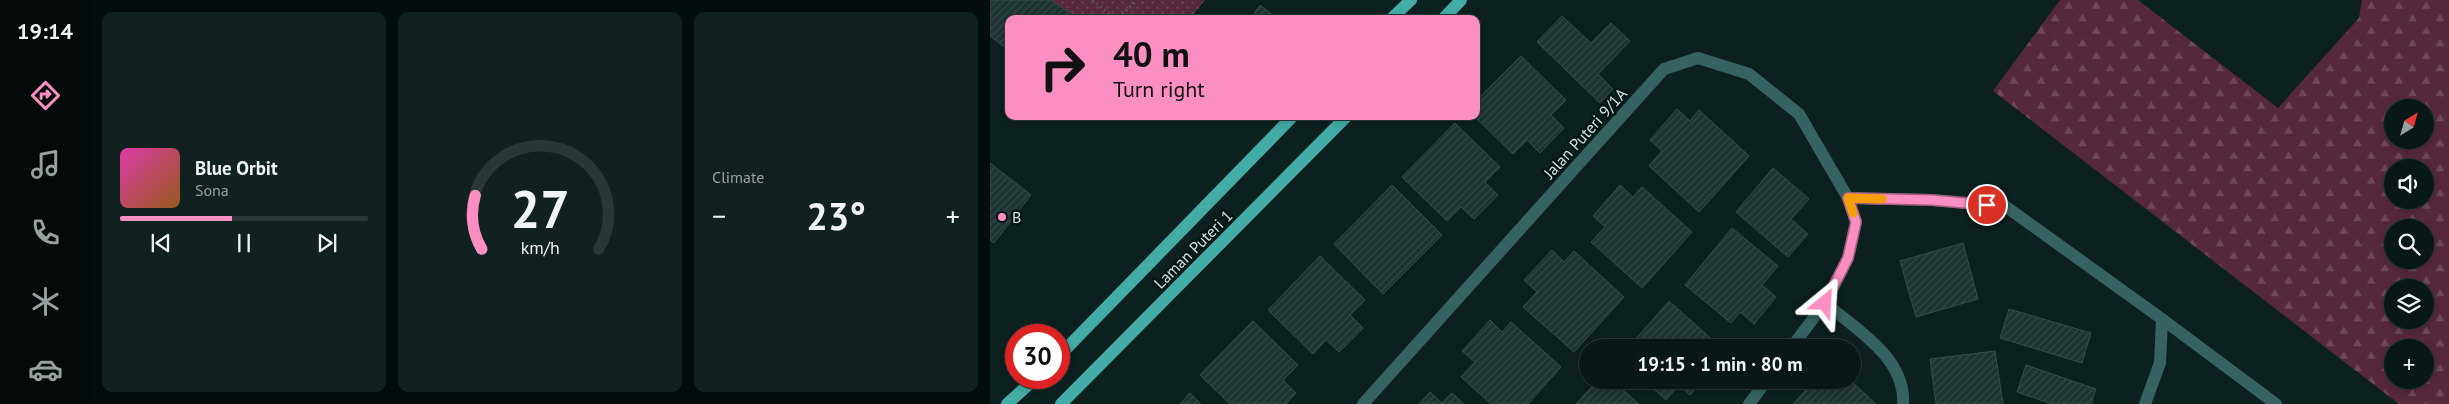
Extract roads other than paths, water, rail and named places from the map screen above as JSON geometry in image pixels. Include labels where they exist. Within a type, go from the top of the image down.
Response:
[{"type":"main road","points":[[1395,15],[1410,0]]},
{"type":"main road","points":[[1447,15],[1461,0]]},
{"type":"main road","name":"Laman Puteri 1","points":[[1070,345],[1289,120]]},
{"type":"main road","name":"Laman Puteri 1","points":[[1061,404],[1343,120]]},
{"type":"main road","points":[[1007,404],[1024,389]]},
{"type":"street","name":"Jalan Puteri 9/1A","points":[[1363,404],[1664,70],[1698,58],[1749,74],[1798,114],[1848,198],[1856,222],[1848,258],[1825,303],[1798,339]]},
{"type":"street","points":[[1848,198],[1932,200],[2005,206],[2162,318],[2276,404]]},
{"type":"street","points":[[1825,303],[1891,361],[1904,393],[1903,404]]},
{"type":"street","points":[[2145,404],[2160,363],[2162,318]]},
{"type":"street","points":[[1749,404],[1760,389]]},
{"type":"place","name":"B","points":[[1002,217]]}]
